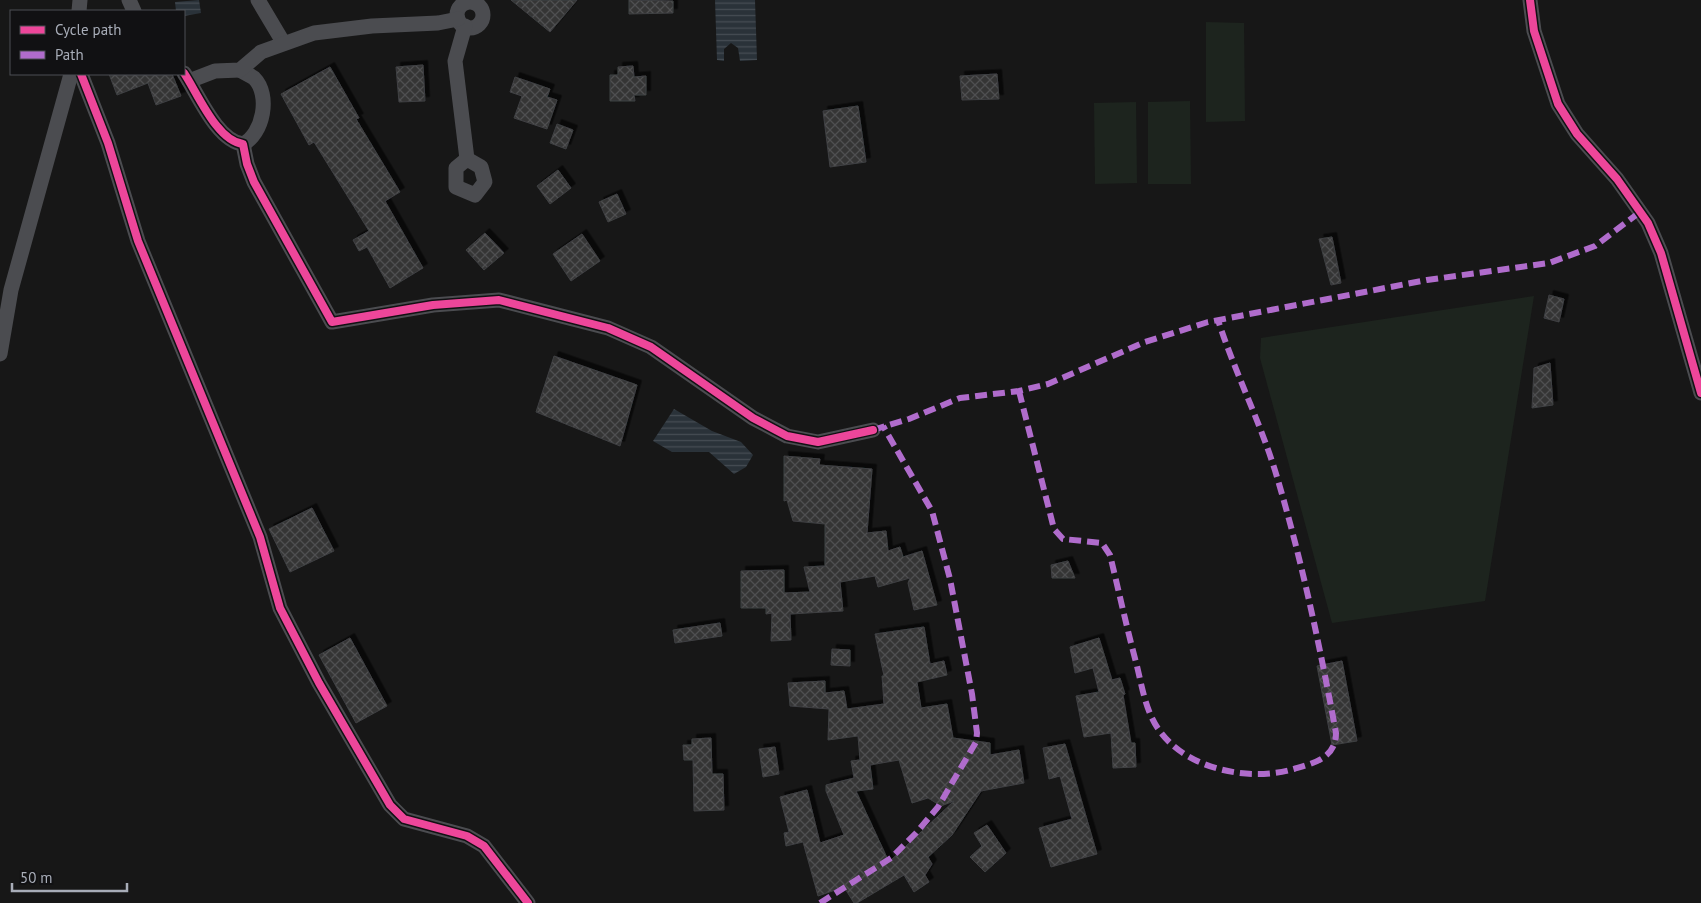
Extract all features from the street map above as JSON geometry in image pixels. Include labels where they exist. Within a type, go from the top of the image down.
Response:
[{"type":"street","points":[[258,0],[283,42]]},
{"type":"street","points":[[1530,0],[1534,31],[1558,104],[1577,134],[1617,178],[1648,223],[1671,285],[1701,393]]},
{"type":"street","points":[[240,70],[260,52],[283,42],[314,33],[372,26],[438,23],[461,23],[474,27],[482,20],[482,10],[476,2],[462,5],[458,9],[461,23],[454,60],[467,159]]},
{"type":"street","points":[[240,70],[254,78],[260,86],[263,100],[262,117],[255,135],[243,144],[233,143],[222,134],[186,77],[215,71],[240,70]]},
{"type":"street","points":[[0,354],[13,281],[71,75]]},
{"type":"street","points":[[81,75],[108,143],[138,241],[260,537],[280,608],[315,674],[390,805],[404,819],[467,836],[484,846],[528,903]]},
{"type":"street","points":[[243,144],[247,164],[254,182],[332,322],[433,305],[499,300],[608,328],[651,347],[753,418],[787,436],[818,442],[873,430]]},
{"type":"shaded area","points":[[199,0],[201,13],[185,16],[185,10],[176,10],[175,2]]},
{"type":"shaded area","points":[[715,0],[755,0],[757,60],[740,61],[738,48],[731,43],[724,49],[724,61],[717,60]]},
{"type":"shaded area","points":[[1206,22],[1244,23],[1245,121],[1206,122]]},
{"type":"shaded area","points":[[1190,101],[1191,184],[1148,184],[1148,102]]},
{"type":"shaded area","points":[[1136,102],[1137,183],[1095,184],[1094,103]]},
{"type":"shaded area","points":[[1534,296],[1485,601],[1332,623],[1260,358],[1261,338]]},
{"type":"shaded area","points":[[674,409],[712,431],[741,442],[753,455],[746,467],[734,474],[709,452],[672,452],[653,441]]},
{"type":"building","points":[[511,0],[577,0],[550,32]]},
{"type":"building","points":[[629,0],[673,1],[673,13],[629,14]]},
{"type":"building","points":[[423,65],[425,101],[399,102],[396,67]]},
{"type":"building","points":[[633,66],[634,77],[646,76],[646,95],[634,95],[635,101],[610,101],[610,75],[618,75],[618,67]]},
{"type":"building","points":[[330,67],[359,118],[356,119],[400,192],[385,201],[423,268],[390,288],[367,247],[359,251],[353,240],[369,231],[314,142],[309,145],[281,94]]},
{"type":"building","points":[[997,74],[999,99],[962,100],[960,76]]},
{"type":"building","points":[[109,75],[172,75],[181,96],[156,105],[148,83],[117,95]]},
{"type":"building","points":[[515,77],[550,89],[547,97],[557,100],[547,129],[514,118],[522,96],[510,92]]},
{"type":"building","points":[[858,106],[866,162],[830,167],[823,111]]},
{"type":"building","points":[[557,124],[573,130],[566,149],[550,143]]},
{"type":"building","points":[[558,170],[571,188],[550,204],[537,186]]},
{"type":"building","points":[[617,194],[626,214],[608,222],[599,202]]},
{"type":"building","points":[[485,233],[504,253],[484,270],[466,250]]},
{"type":"building","points":[[582,234],[600,261],[571,281],[553,254]]},
{"type":"building","points":[[1332,237],[1341,283],[1331,285],[1319,239]]},
{"type":"building","points":[[1549,295],[1564,299],[1559,322],[1544,318]]},
{"type":"building","points":[[554,356],[637,385],[620,446],[536,412]]},
{"type":"building","points":[[1550,363],[1553,405],[1532,408],[1534,368]]},
{"type":"building","points":[[784,456],[820,459],[819,465],[872,469],[867,533],[886,531],[888,551],[900,547],[903,557],[922,551],[937,605],[914,610],[908,583],[910,578],[878,587],[875,576],[840,582],[843,611],[790,614],[791,640],[771,641],[772,613],[766,614],[766,608],[741,608],[741,571],[784,570],[784,593],[810,592],[804,567],[825,566],[825,524],[793,521],[787,500],[784,501]]},
{"type":"building","points":[[312,508],[334,551],[290,572],[269,529]]},
{"type":"building","points":[[1068,561],[1075,578],[1052,578],[1051,565]]},
{"type":"building","points":[[720,623],[722,636],[675,643],[673,630]]},
{"type":"building","points":[[924,627],[930,664],[944,661],[947,675],[917,682],[921,708],[947,704],[953,738],[990,743],[990,755],[1019,750],[1024,783],[981,791],[952,835],[928,857],[932,864],[925,875],[929,882],[914,892],[904,875],[854,903],[844,887],[818,896],[803,842],[786,846],[784,833],[789,832],[780,797],[807,790],[820,843],[844,835],[826,791],[826,785],[854,778],[851,761],[860,760],[858,736],[828,740],[829,709],[790,706],[788,683],[825,681],[825,693],[844,691],[847,709],[884,704],[882,676],[884,676],[875,634]],"holes":[[[899,760],[912,803],[928,798],[941,806],[954,801],[889,862],[856,791],[873,789],[870,765]]]},
{"type":"building","points":[[350,638],[387,706],[356,723],[319,655]]},
{"type":"building","points":[[1099,638],[1112,680],[1120,678],[1125,694],[1123,695],[1131,743],[1135,743],[1136,767],[1113,768],[1111,733],[1084,737],[1076,696],[1099,692],[1093,668],[1075,673],[1070,647]]},
{"type":"building","points":[[832,649],[850,650],[850,666],[831,665]]},
{"type":"building","points":[[1342,661],[1357,741],[1332,745],[1317,666]]},
{"type":"building","points":[[711,738],[712,774],[723,774],[724,810],[694,811],[693,760],[684,760],[683,745],[692,745],[692,739]]},
{"type":"building","points":[[1065,744],[1097,854],[1051,867],[1039,828],[1072,819],[1060,776],[1049,779],[1043,748]]},
{"type":"building","points":[[775,747],[779,774],[763,777],[759,749]]},
{"type":"building","points":[[987,825],[1006,853],[985,872],[970,857],[982,846],[974,833]]},
{"type":"marked path","points":[[873,430],[909,419],[960,398],[1019,391],[1048,384],[1145,342],[1208,322],[1427,280],[1549,263],[1595,246],[1640,212]]},
{"type":"marked path","points":[[1019,391],[1054,529],[1063,539],[1102,543],[1110,555],[1145,699],[1159,730],[1171,744],[1186,755],[1202,763],[1239,773],[1277,773],[1316,762],[1328,754],[1335,741],[1336,733],[1310,604],[1271,457],[1218,320]]},
{"type":"marked path","points":[[820,903],[891,858],[916,833],[938,807],[976,742],[977,733],[972,694],[950,579],[932,511],[883,426]]},
{"type":"cycle path","points":[[1530,0],[1534,31],[1558,104],[1577,134],[1617,179],[1648,223],[1661,253],[1701,393]]},
{"type":"cycle path","points":[[81,75],[108,143],[138,241],[260,537],[280,608],[319,683],[390,805],[404,819],[467,836],[484,846],[528,903]]},
{"type":"cycle path","points":[[185,75],[217,126],[225,135],[243,144],[247,164],[254,182],[332,322],[433,305],[499,300],[608,328],[651,347],[753,418],[787,436],[818,442],[873,430]]}]
